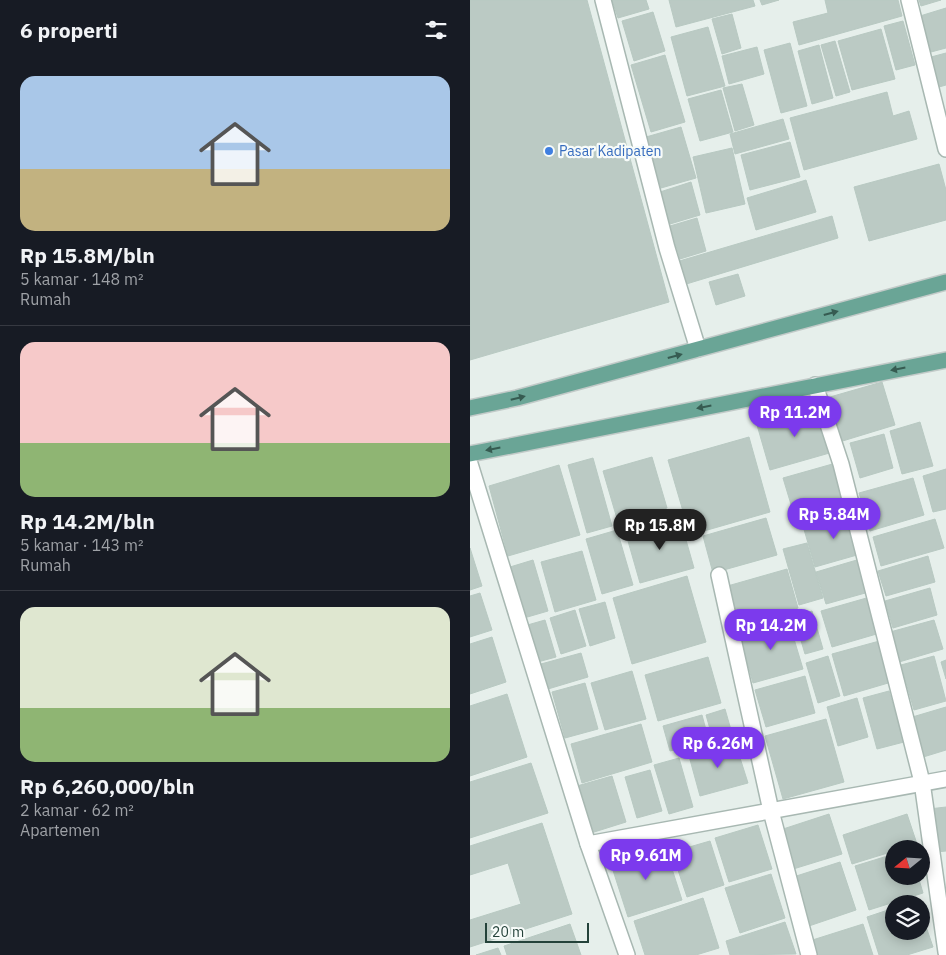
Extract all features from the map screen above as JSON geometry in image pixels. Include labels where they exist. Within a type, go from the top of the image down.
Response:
[{"type":"main road","points":[[470,408],[517,398],[946,282]]},
{"type":"main road","points":[[470,454],[946,360]]},
{"type":"street","points":[[602,0],[667,248],[698,349]]},
{"type":"street","points":[[909,0],[946,149]]},
{"type":"street","points":[[815,385],[841,464],[922,782],[946,952]]},
{"type":"street","points":[[470,464],[588,844],[627,955]]},
{"type":"street","points":[[719,576],[771,811],[809,955]]},
{"type":"street","points":[[588,844],[946,779]]},
{"type":"building","name":"Pasar Kadipaten","points":[[470,0],[587,0],[669,302],[470,360]]},
{"type":"building","points":[[612,0],[646,0],[649,9],[618,18]]},
{"type":"building","points":[[669,0],[753,0],[755,6],[676,27]]},
{"type":"building","points":[[760,0],[779,0],[762,5]]},
{"type":"building","points":[[825,0],[898,0],[902,16],[799,45],[793,22],[828,13]]},
{"type":"building","points":[[919,0],[941,0],[921,6]]},
{"type":"building","points":[[946,8],[946,48],[931,52],[920,16]]},
{"type":"building","points":[[653,12],[665,51],[634,61],[622,21]]},
{"type":"building","points":[[732,14],[741,48],[722,54],[712,19]]},
{"type":"building","points":[[903,21],[915,65],[896,70],[884,26]]},
{"type":"building","points":[[708,27],[725,86],[687,96],[671,37]]},
{"type":"building","points":[[881,29],[895,79],[852,90],[838,41]]},
{"type":"building","points":[[835,41],[850,92],[836,96],[821,45]]},
{"type":"building","points":[[790,43],[807,106],[781,113],[764,50]]},
{"type":"building","points":[[819,45],[833,98],[812,104],[798,51]]},
{"type":"building","points":[[757,47],[764,74],[729,84],[722,56]]},
{"type":"building","points":[[946,53],[946,85],[939,87],[931,57]]},
{"type":"building","points":[[665,55],[685,122],[651,132],[631,65]]},
{"type":"building","points":[[742,84],[754,125],[735,131],[723,88]]},
{"type":"building","points":[[721,90],[733,132],[700,141],[688,99]]},
{"type":"building","points":[[887,92],[893,116],[909,111],[917,139],[804,170],[790,118]]},
{"type":"building","points":[[783,119],[789,139],[735,154],[730,134]]},
{"type":"building","points":[[681,127],[696,178],[661,188],[646,137]]},
{"type":"building","points":[[790,142],[800,177],[750,190],[741,155]]},
{"type":"building","points":[[732,148],[745,204],[706,213],[693,157]]},
{"type":"building","points":[[939,164],[946,190],[946,220],[869,241],[854,187]]},
{"type":"building","points":[[806,180],[816,212],[756,230],[747,198]]},
{"type":"building","points":[[691,182],[700,215],[670,224],[660,192]]},
{"type":"building","points":[[832,216],[838,238],[683,285],[676,262]]},
{"type":"building","points":[[697,218],[706,251],[680,259],[670,226]]},
{"type":"building","points":[[738,274],[745,296],[716,305],[709,282]]},
{"type":"building","points":[[882,382],[895,425],[836,443],[823,399]]},
{"type":"building","points":[[820,407],[833,452],[770,470],[757,425]]},
{"type":"building","points":[[920,422],[933,466],[902,474],[890,431]]},
{"type":"building","points":[[884,434],[893,468],[860,478],[850,443]]},
{"type":"building","points":[[749,437],[770,512],[690,535],[668,460]]},
{"type":"building","points":[[652,457],[667,508],[618,522],[603,471]]},
{"type":"building","points":[[593,458],[612,526],[587,533],[568,465]]},
{"type":"building","points":[[836,463],[848,506],[796,521],[783,478]]},
{"type":"building","points":[[559,465],[580,535],[508,556],[489,486]]},
{"type":"building","points":[[946,469],[946,509],[933,512],[923,476]]},
{"type":"building","points":[[913,478],[924,515],[870,531],[859,493]]},
{"type":"building","points":[[852,512],[864,553],[815,567],[803,526]]},
{"type":"building","points":[[766,518],[777,555],[713,573],[703,536]]},
{"type":"building","points":[[680,519],[694,568],[640,583],[626,534]]},
{"type":"building","points":[[935,519],[944,548],[881,566],[873,537]]},
{"type":"building","points":[[617,530],[633,585],[602,594],[586,539]]},
{"type":"building","points":[[807,543],[823,598],[799,605],[783,549]]},
{"type":"building","points":[[470,548],[482,586],[470,590]]},
{"type":"building","points":[[582,551],[596,600],[555,612],[541,562]]},
{"type":"building","points":[[928,556],[935,582],[886,596],[878,571]]},
{"type":"building","points":[[867,557],[876,590],[826,604],[816,572]]},
{"type":"building","points":[[533,560],[548,611],[524,618],[510,567]]},
{"type":"building","points":[[787,569],[798,608],[735,626],[724,587]]},
{"type":"building","points":[[687,576],[706,642],[632,664],[613,598]]},
{"type":"building","points":[[930,588],[937,615],[893,628],[885,601]]},
{"type":"building","points":[[480,593],[492,630],[470,637],[470,596]]},
{"type":"building","points":[[870,597],[880,633],[832,647],[821,611]]},
{"type":"building","points":[[605,602],[615,638],[590,646],[579,609]]},
{"type":"building","points":[[575,610],[586,646],[561,654],[550,618]]},
{"type":"building","points":[[812,611],[823,649],[805,654],[794,617]]},
{"type":"building","points":[[788,619],[803,669],[753,683],[739,633]]},
{"type":"building","points":[[545,620],[556,657],[534,663],[524,626]]},
{"type":"building","points":[[934,620],[943,649],[899,662],[890,632]]},
{"type":"building","points":[[492,637],[506,682],[470,694],[470,644]]},
{"type":"building","points":[[883,640],[895,681],[844,696],[832,654]]},
{"type":"building","points":[[581,653],[588,677],[548,689],[541,664]]},
{"type":"building","points":[[828,656],[840,696],[818,703],[806,663]]},
{"type":"building","points":[[934,656],[946,701],[914,710],[901,665]]},
{"type":"building","points":[[708,657],[721,703],[658,721],[645,675]]},
{"type":"building","points":[[946,660],[946,679],[941,662]]},
{"type":"building","points":[[632,671],[646,719],[605,730],[591,683]]},
{"type":"building","points":[[805,676],[815,713],[766,727],[755,690]]},
{"type":"building","points":[[585,683],[598,729],[565,738],[552,692]]},
{"type":"building","points":[[889,691],[904,742],[877,749],[863,698]]},
{"type":"building","points":[[507,694],[527,757],[470,776],[470,706]]},
{"type":"building","points":[[857,698],[868,737],[838,746],[827,707]]},
{"type":"building","points":[[946,707],[946,750],[920,758],[909,718]]},
{"type":"building","points":[[725,709],[733,737],[714,743],[706,715]]},
{"type":"building","points":[[702,715],[709,741],[670,751],[663,726]]},
{"type":"building","points":[[826,719],[844,782],[783,799],[765,736]]},
{"type":"building","points":[[641,724],[652,762],[582,783],[571,744]]},
{"type":"building","points":[[735,742],[748,783],[700,796],[689,756]]},
{"type":"building","points":[[679,758],[693,807],[669,814],[654,765]]},
{"type":"building","points":[[531,763],[548,813],[470,838],[470,782]]},
{"type":"building","points":[[650,770],[662,811],[637,818],[625,777]]},
{"type":"building","points":[[612,776],[626,822],[591,833],[577,786]]},
{"type":"building","points":[[946,807],[946,851],[936,852],[929,809]]},
{"type":"building","points":[[829,814],[842,854],[790,870],[777,831]]},
{"type":"building","points":[[907,814],[916,840],[885,840],[885,854],[852,864],[843,835]]},
{"type":"building","points":[[542,823],[572,914],[470,947],[470,920],[521,904],[508,863],[470,875],[470,846]]},
{"type":"building","points":[[758,825],[772,869],[729,882],[715,838]]},
{"type":"building","points":[[710,841],[724,885],[687,897],[672,852]]},
{"type":"building","points":[[664,844],[682,900],[628,917],[610,861]]},
{"type":"building","points":[[885,857],[885,885],[921,885],[923,893],[917,895],[885,895],[885,905],[869,910],[855,866]]},
{"type":"building","points":[[840,862],[856,910],[803,928],[787,879]]},
{"type":"building","points":[[771,874],[785,918],[740,933],[725,888]]},
{"type":"building","points":[[703,898],[719,948],[696,955],[645,955],[634,921]]},
{"type":"building","points":[[885,911],[885,940],[930,940],[930,938],[933,947],[907,955],[879,955],[867,917]]},
{"type":"building","points":[[785,922],[796,954],[730,955],[726,941]]},
{"type":"building","points":[[570,924],[581,955],[507,955],[504,946]]},
{"type":"building","points":[[863,924],[873,955],[807,955],[803,943]]},
{"type":"building","points":[[498,948],[501,955],[476,955]]},
{"type":"place","name":"Pasar Kadipaten","points":[[549,151]]}]
